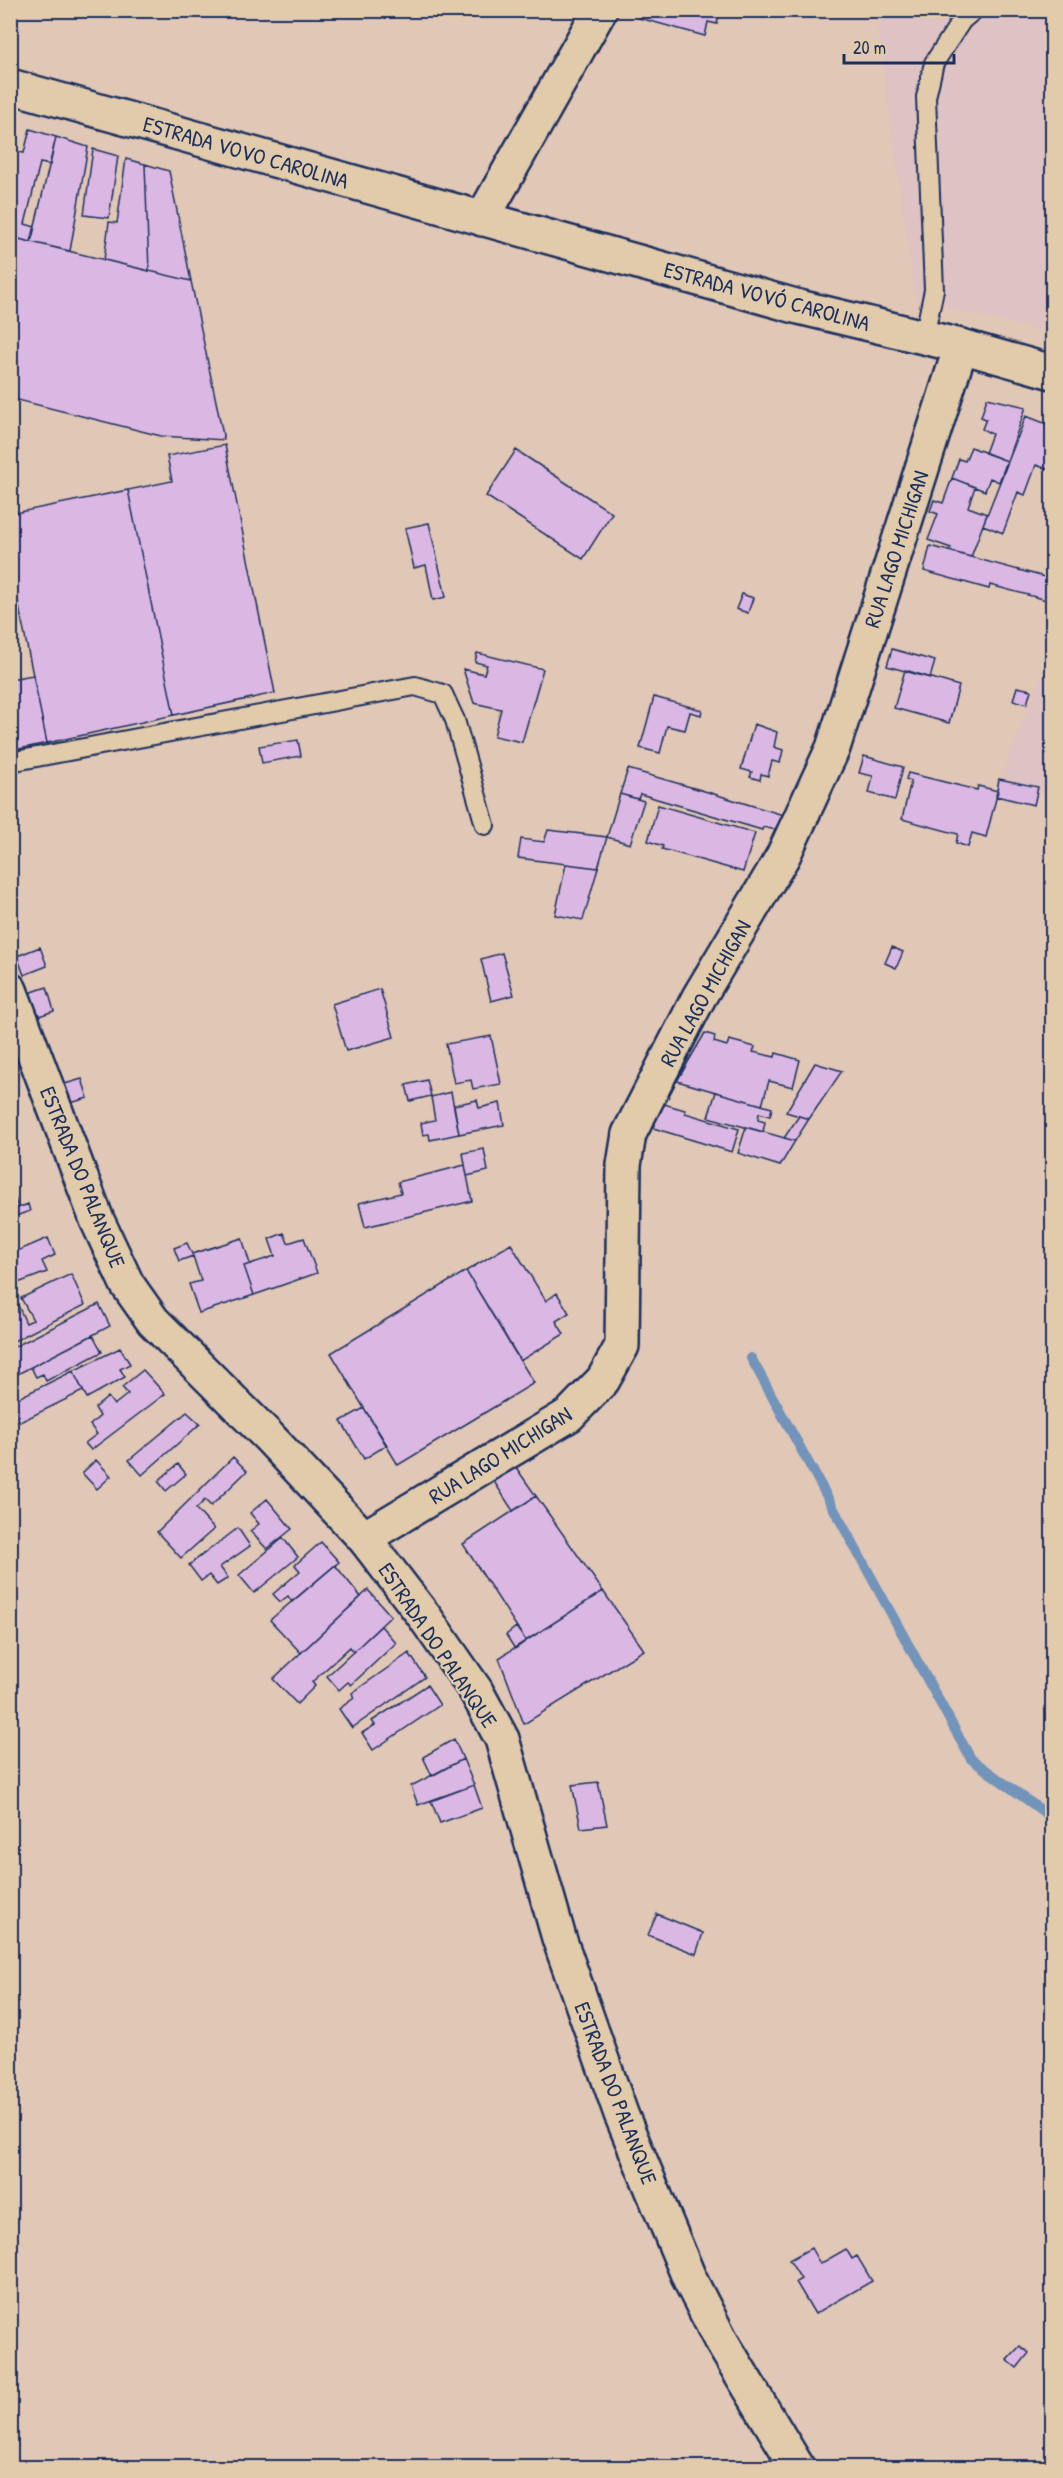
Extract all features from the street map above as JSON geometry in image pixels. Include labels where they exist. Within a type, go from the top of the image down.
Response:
[{"type":"street","points":[[482,219],[600,10]]},
{"type":"street","name":"ESTRADA VOVO CAROLINA","points":[[10,86],[482,219]]},
{"type":"street","name":"ESTRADA VOVÓ CAROLINA","points":[[482,219],[799,307],[961,346],[1053,372]]},
{"type":"street","name":"RUA LAGO MICHIGAN","points":[[364,1538],[569,1415],[603,1380],[622,1346],[624,1165],[629,1134],[699,997],[783,856],[833,748],[961,346]]},
{"type":"street","name":"ESTRADA DO PALANQUE","points":[[10,990],[97,1220],[127,1284],[153,1321],[275,1443],[364,1538],[424,1616],[463,1672],[502,1739],[563,1949],[621,2114],[700,2299],[720,2339],[798,2468]]},
{"type":"lane","points":[[924,337],[934,290],[926,97],[934,63],[962,20],[974,10]]},
{"type":"lane","points":[[10,762],[370,692],[415,686],[443,694],[455,720],[485,825]]},
{"type":"shaded area","points":[[876,11],[1052,11],[1052,333],[916,300]]},
{"type":"shaded area","points":[[1052,651],[1052,794],[1000,781]]},
{"type":"building","points":[[641,10],[705,10],[719,14],[717,24],[708,22],[705,36],[639,18]]},
{"type":"building","points":[[30,129],[56,137],[50,165],[40,163],[25,224],[35,227],[31,242],[10,237],[10,150],[24,153]]},
{"type":"building","points":[[56,137],[88,147],[70,251],[31,242]]},
{"type":"building","points":[[93,149],[118,156],[109,218],[84,215]]},
{"type":"building","points":[[126,159],[145,164],[149,271],[104,260],[109,222],[117,223]]},
{"type":"building","points":[[145,164],[169,171],[191,281],[149,271]]},
{"type":"building","points":[[15,238],[191,281],[224,440],[161,436],[10,398],[10,258]]},
{"type":"building","points":[[987,398],[1026,407],[1007,461],[985,453],[992,434],[982,429],[986,419],[981,417]]},
{"type":"building","points":[[1026,416],[1052,426],[1052,462],[1050,470],[1036,465],[1025,495],[1018,492],[1003,533],[983,525]]},
{"type":"building","points":[[225,445],[275,693],[174,715],[128,490],[172,481],[167,456]]},
{"type":"building","points":[[971,447],[1007,461],[999,482],[990,478],[985,491],[952,478],[959,459],[965,461]]},
{"type":"building","points":[[516,450],[612,513],[583,559],[486,496]]},
{"type":"building","points":[[952,478],[975,487],[968,507],[987,514],[971,557],[949,551],[951,548],[928,540],[938,514],[930,511],[934,500],[943,503]]},
{"type":"building","points":[[128,490],[174,715],[47,743],[13,578],[10,578],[10,514]]},
{"type":"building","points":[[429,523],[446,597],[433,600],[426,565],[414,568],[405,528]]},
{"type":"building","points":[[930,546],[1052,579],[1047,600],[990,585],[989,589],[924,571]]},
{"type":"building","points":[[742,594],[753,598],[748,613],[736,609]]},
{"type":"building","points":[[892,649],[935,661],[930,678],[887,666]]},
{"type":"building","points":[[477,653],[543,669],[522,742],[494,736],[501,709],[474,703],[463,669],[484,674],[487,665],[475,662]]},
{"type":"building","points":[[905,670],[959,686],[949,723],[894,708]]},
{"type":"building","points":[[33,675],[47,743],[10,751],[10,679]]},
{"type":"building","points":[[1017,687],[1031,690],[1027,704],[1013,700]]},
{"type":"building","points":[[654,697],[702,710],[701,715],[690,712],[685,730],[667,726],[660,753],[640,748]]},
{"type":"building","points":[[754,724],[777,732],[774,747],[783,750],[780,763],[772,761],[768,776],[761,774],[760,780],[750,777],[752,772],[741,769]]},
{"type":"building","points":[[298,740],[301,756],[262,763],[259,746]]},
{"type":"building","points":[[864,756],[903,767],[895,800],[869,793],[873,776],[859,773]]},
{"type":"building","points":[[628,769],[783,815],[775,830],[763,827],[762,830],[640,794],[638,799],[620,794]]},
{"type":"building","points":[[908,773],[977,790],[978,786],[998,791],[986,837],[972,833],[968,847],[956,843],[958,834],[902,819],[911,781],[906,779]]},
{"type":"building","points":[[999,779],[1038,787],[1034,805],[996,796]]},
{"type":"building","points":[[620,794],[644,801],[630,844],[607,837]]},
{"type":"building","points":[[658,805],[755,833],[743,872],[662,849],[663,846],[648,841]]},
{"type":"building","points":[[548,830],[607,837],[598,868],[518,858],[521,839],[544,842]]},
{"type":"building","points":[[566,864],[598,868],[583,920],[555,915]]},
{"type":"building","points":[[40,947],[47,966],[24,975],[17,956]]},
{"type":"building","points":[[892,947],[903,952],[896,968],[885,963]]},
{"type":"building","points":[[502,953],[514,995],[491,1001],[481,959]]},
{"type":"building","points":[[47,987],[54,1011],[36,1017],[29,993]]},
{"type":"building","points":[[380,989],[394,1037],[346,1051],[332,1004]]},
{"type":"building","points":[[705,1033],[715,1036],[714,1042],[727,1046],[729,1040],[755,1047],[753,1052],[775,1057],[776,1053],[800,1060],[793,1087],[769,1081],[762,1105],[677,1081]]},
{"type":"building","points":[[491,1036],[501,1084],[473,1089],[471,1080],[454,1083],[446,1044]]},
{"type":"building","points":[[815,1063],[842,1071],[809,1119],[786,1112]]},
{"type":"building","points":[[82,1079],[88,1098],[63,1105],[58,1086]]},
{"type":"building","points":[[427,1080],[431,1096],[410,1101],[406,1085]]},
{"type":"building","points":[[451,1092],[459,1134],[430,1140],[429,1134],[423,1135],[421,1123],[435,1120],[431,1097]]},
{"type":"building","points":[[716,1092],[772,1108],[770,1116],[759,1113],[758,1120],[765,1122],[763,1132],[708,1117]]},
{"type":"building","points":[[477,1100],[479,1108],[500,1103],[504,1125],[459,1134],[454,1105]]},
{"type":"building","points":[[664,1104],[685,1110],[685,1113],[739,1129],[732,1152],[650,1127]]},
{"type":"building","points":[[799,1116],[809,1119],[795,1141],[784,1138]]},
{"type":"building","points":[[746,1127],[795,1141],[780,1166],[738,1153]]},
{"type":"building","points":[[484,1149],[488,1171],[467,1176],[463,1153]]},
{"type":"building","points":[[465,1165],[472,1201],[365,1227],[359,1203],[401,1193],[398,1182]]},
{"type":"building","points":[[13,1193],[18,1208],[28,1204],[30,1211],[10,1218],[10,1194]]},
{"type":"building","points":[[284,1233],[288,1243],[304,1238],[317,1273],[254,1295],[244,1266],[275,1256],[269,1239]]},
{"type":"building","points":[[48,1238],[55,1255],[42,1261],[47,1272],[10,1286],[10,1254]]},
{"type":"building","points":[[242,1238],[250,1264],[244,1266],[254,1295],[199,1313],[189,1284],[201,1281],[193,1256],[179,1261],[174,1248],[187,1243],[192,1254]]},
{"type":"building","points":[[511,1244],[546,1301],[557,1293],[569,1313],[556,1321],[564,1334],[520,1361],[466,1271]]},
{"type":"building","points":[[466,1271],[534,1383],[398,1465],[331,1353]]},
{"type":"building","points":[[71,1274],[85,1305],[10,1343],[10,1301],[15,1299],[26,1323],[33,1320],[21,1298]]},
{"type":"building","points":[[99,1304],[110,1326],[10,1378],[10,1345],[12,1348]]},
{"type":"building","points":[[93,1335],[102,1352],[46,1381],[43,1374],[36,1377],[31,1367]]},
{"type":"building","points":[[120,1348],[130,1364],[120,1369],[125,1377],[87,1398],[73,1371]]},
{"type":"building","points":[[143,1370],[165,1394],[91,1450],[85,1443],[97,1434],[90,1425],[100,1416],[95,1408],[108,1397],[114,1405],[128,1394],[122,1387]]},
{"type":"building","points":[[73,1371],[83,1391],[20,1422],[10,1402]]},
{"type":"building","points":[[364,1408],[387,1445],[364,1459],[341,1421]]},
{"type":"building","points":[[187,1412],[200,1424],[142,1475],[129,1460]]},
{"type":"building","points":[[233,1457],[247,1471],[211,1506],[205,1500],[196,1509],[214,1529],[181,1558],[157,1532]]},
{"type":"building","points":[[96,1460],[111,1476],[97,1489],[82,1473]]},
{"type":"building","points":[[178,1464],[186,1474],[166,1491],[158,1481]]},
{"type":"building","points":[[515,1466],[536,1496],[513,1511],[493,1480]]},
{"type":"building","points":[[536,1496],[603,1591],[526,1641],[463,1544]]},
{"type":"building","points":[[267,1499],[292,1529],[267,1549],[250,1531],[259,1524],[250,1513]]},
{"type":"building","points":[[238,1528],[250,1546],[220,1567],[228,1578],[217,1585],[209,1575],[201,1581],[189,1565]]},
{"type":"building","points":[[283,1538],[298,1557],[254,1593],[239,1575]]},
{"type":"building","points":[[321,1542],[339,1562],[292,1602],[288,1596],[280,1602],[273,1594],[300,1571],[295,1565]]},
{"type":"building","points":[[335,1565],[361,1597],[301,1653],[270,1620]]},
{"type":"building","points":[[368,1590],[391,1616],[353,1652],[350,1647],[312,1682],[315,1686],[297,1704],[273,1679]]},
{"type":"building","points":[[603,1591],[644,1650],[524,1724],[499,1658]]},
{"type":"building","points":[[381,1626],[396,1643],[351,1685],[348,1682],[339,1690],[327,1676]]},
{"type":"building","points":[[516,1627],[526,1641],[515,1649],[506,1635]]},
{"type":"building","points":[[409,1653],[425,1677],[352,1728],[339,1709],[354,1698],[352,1693]]},
{"type":"building","points":[[427,1685],[440,1705],[373,1750],[362,1733],[375,1725],[372,1721]]},
{"type":"building","points":[[454,1739],[463,1759],[432,1776],[423,1757]]},
{"type":"building","points":[[463,1759],[474,1785],[418,1805],[411,1786]]},
{"type":"building","points":[[598,1782],[607,1825],[581,1828],[572,1785]]},
{"type":"building","points":[[474,1785],[482,1808],[440,1823],[431,1801]]},
{"type":"building","points":[[657,1914],[703,1933],[696,1954],[648,1935]]},
{"type":"building","points":[[811,2248],[820,2264],[846,2249],[852,2259],[857,2256],[872,2281],[815,2314],[796,2282],[801,2279],[789,2260]]},
{"type":"building","points":[[1020,2346],[1029,2353],[1017,2368],[1007,2360]]},
{"type":"waterway","points":[[751,1358],[971,1759],[1052,1818]]}]
